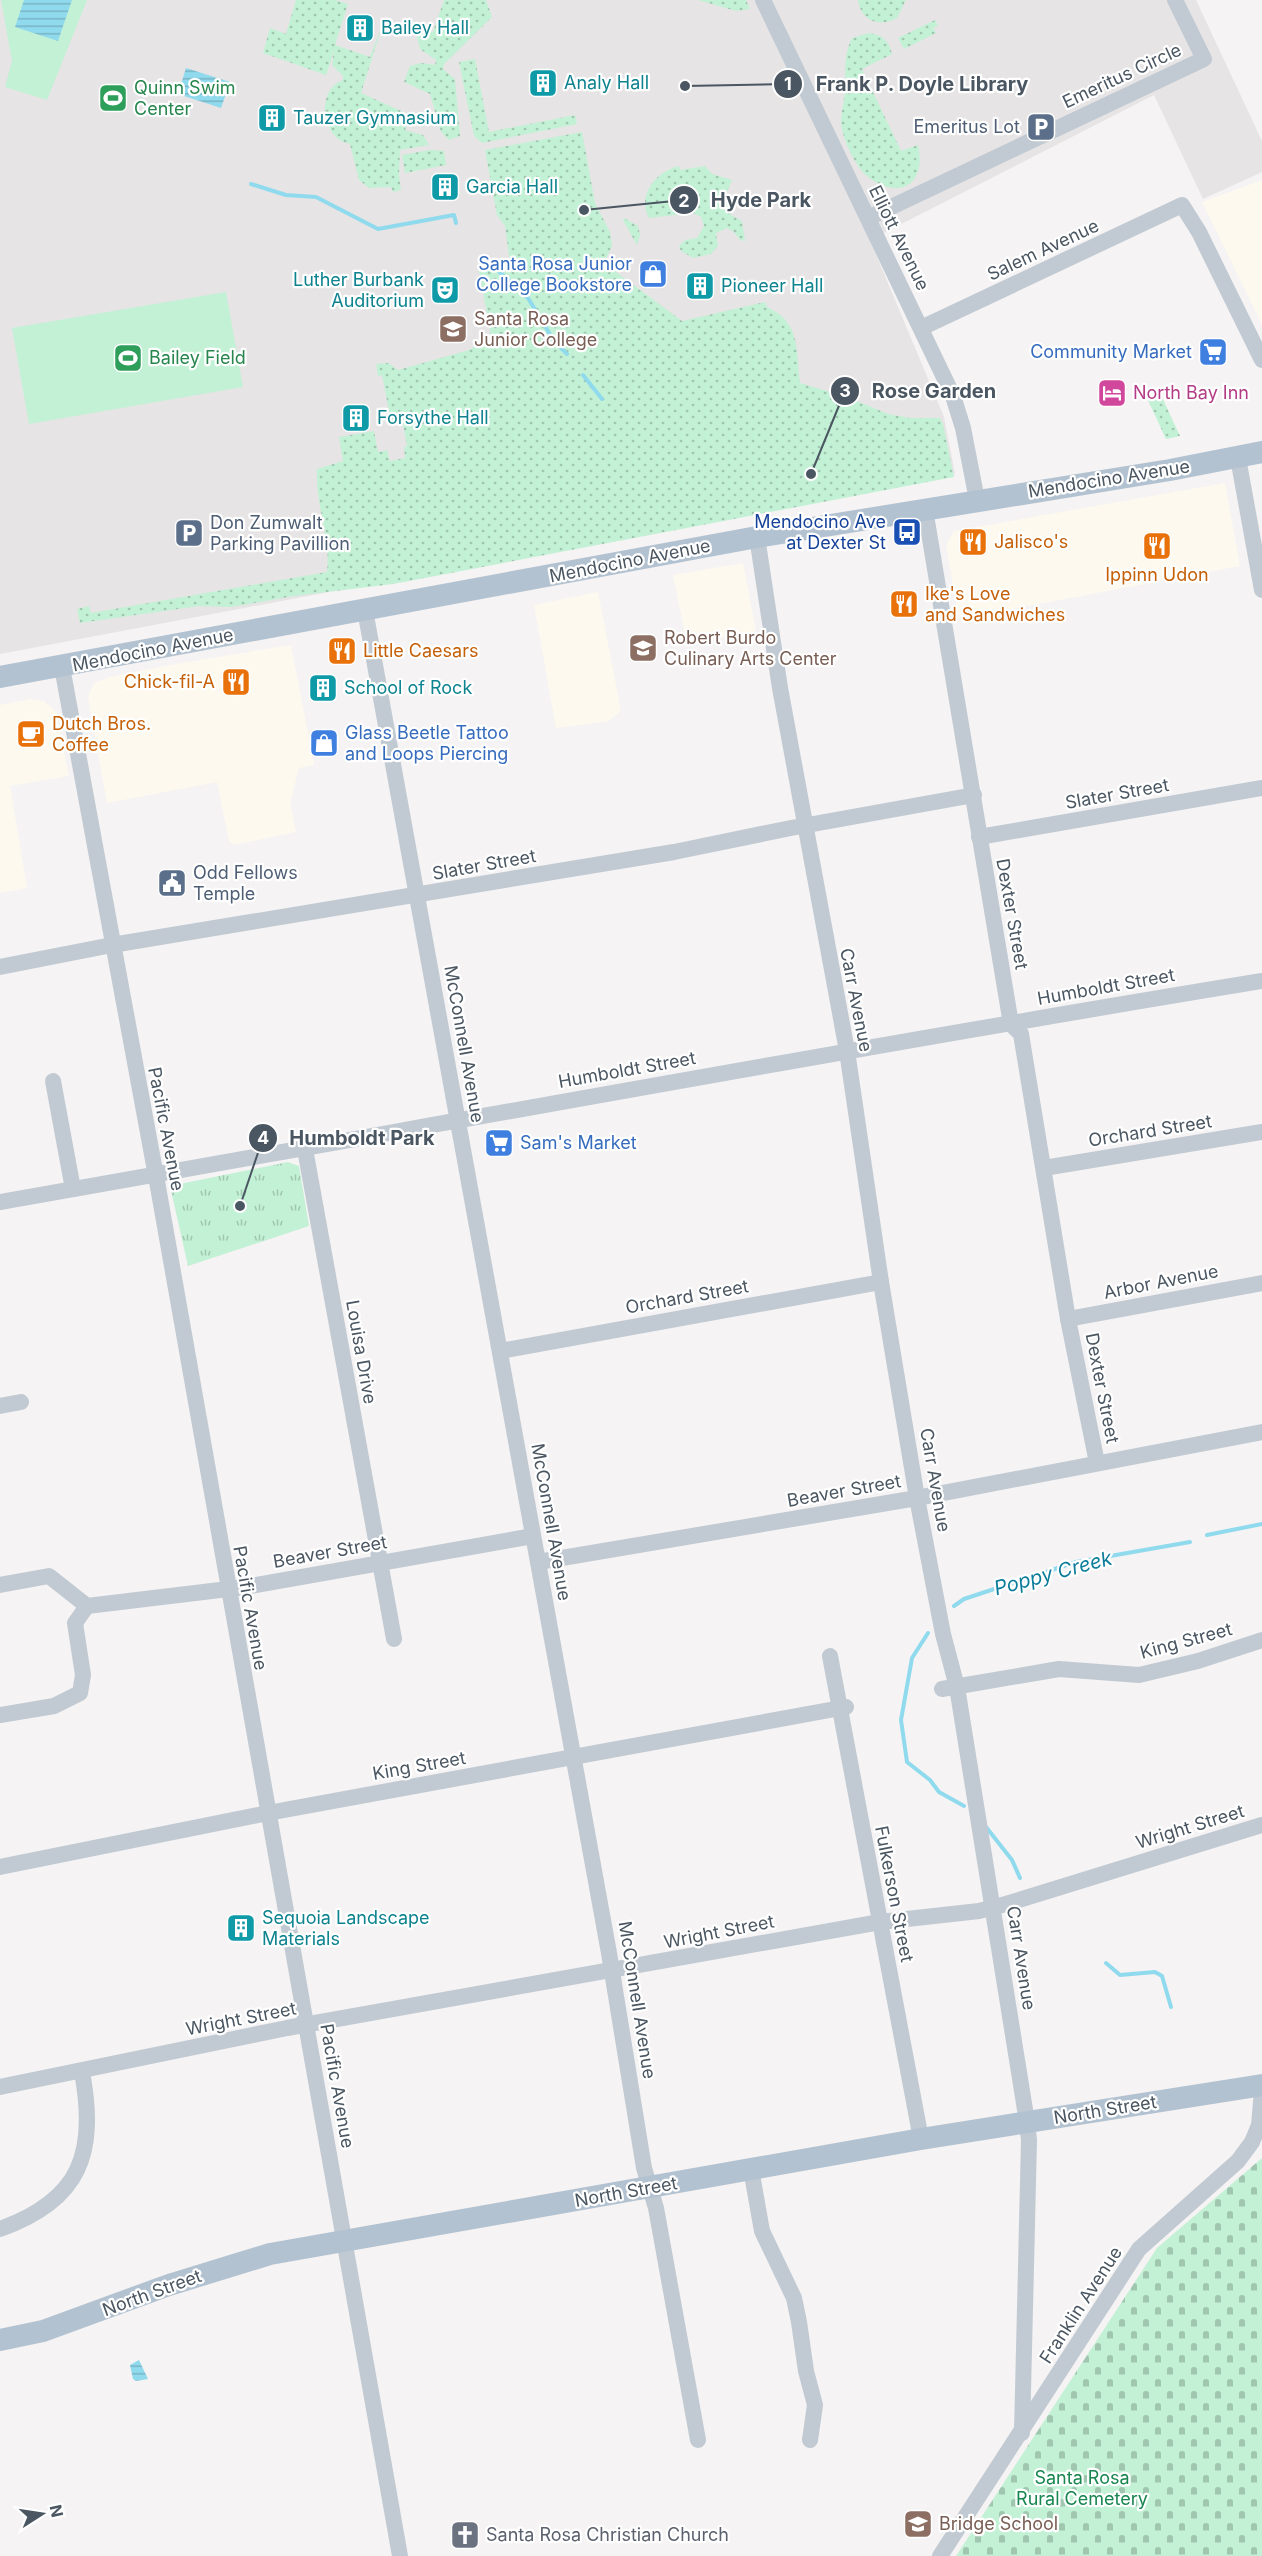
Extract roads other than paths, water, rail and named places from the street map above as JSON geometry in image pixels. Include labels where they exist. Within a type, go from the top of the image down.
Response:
[{"type":"main road","name":"Mendocino Avenue","points":[[0,677],[757,537],[1238,458],[1262,452]]},
{"type":"main road","name":"North Street","points":[[0,2340],[43,2331],[189,2278],[270,2254],[921,2139],[1262,2085]]},
{"type":"street","name":"Elliott Avenue","points":[[763,0],[959,410],[977,500]]},
{"type":"street","name":"Emeritus Circle","points":[[868,218],[1204,59],[1175,0]]},
{"type":"street","name":"Salem Avenue","points":[[921,328],[1182,205],[1199,232],[1262,360]]},
{"type":"street","points":[[1238,458],[1262,591]]},
{"type":"street","name":"Dexter Street","points":[[925,509],[1011,1024],[1022,1034],[1068,1319],[1097,1463]]},
{"type":"street","name":"Carr Avenue","points":[[757,537],[847,1051],[881,1282],[917,1498],[943,1634],[949,1688],[993,1908],[1027,2122],[1029,2140],[1022,2433]]},
{"type":"street","name":"McConnell Avenue","points":[[365,610],[613,1971],[644,2168],[650,2188],[698,2440]]},
{"type":"street","name":"Pacific Avenue","points":[[62,667],[155,1173],[400,2556]]},
{"type":"street","name":"Slater Street","points":[[979,837],[1262,789]]},
{"type":"street","name":"Slater Street","points":[[0,967],[112,945],[674,852],[806,825],[974,795]]},
{"type":"street","name":"Humboldt Street","points":[[0,1202],[847,1051],[1262,981]]},
{"type":"street","points":[[53,1081],[73,1189]]},
{"type":"street","name":"Orchard Street","points":[[1044,1168],[1262,1132]]},
{"type":"street","name":"Louisa Drive","points":[[305,1149],[394,1639]]},
{"type":"street","name":"Orchard Street","points":[[500,1351],[881,1282]]},
{"type":"street","name":"Arbor Avenue","points":[[1068,1319],[1262,1282]]},
{"type":"street","points":[[0,1406],[21,1402]]},
{"type":"street","name":"Beaver Street","points":[[538,1562],[917,1498],[1262,1432]]},
{"type":"street","name":"Beaver Street","points":[[87,1606],[227,1589],[533,1536]]},
{"type":"street","points":[[0,1585],[50,1576],[87,1606],[75,1623],[83,1675],[80,1693],[54,1706],[0,1715]]},
{"type":"street","name":"King Street","points":[[949,1688],[1059,1669],[1139,1675],[1198,1661],[1262,1640]]},
{"type":"street","name":"Fulkerson Street","points":[[830,1656],[843,1708],[921,2139]]},
{"type":"street","name":"King Street","points":[[0,1867],[268,1813],[574,1759],[843,1708]]},
{"type":"street","name":"Wright Street","points":[[0,2087],[306,2026],[880,1922],[993,1908],[1262,1825]]},
{"type":"street","points":[[0,2229],[42,2211],[54,2201],[75,2173],[88,2140],[88,2106],[82,2072]]},
{"type":"street","name":"Franklin Avenue","points":[[940,2556],[1022,2433],[1139,2249],[1238,2161],[1252,2142],[1259,2125],[1262,2091]]},
{"type":"street","points":[[751,2169],[762,2231],[794,2298],[800,2322],[806,2371],[815,2405],[810,2440]]},
{"type":"water","points":[[24,0],[72,0],[58,41],[15,27]]},
{"type":"water","points":[[186,68],[230,82],[221,108],[178,94]]},
{"type":"water","points":[[139,2360],[148,2379],[136,2381],[133,2379],[130,2365]]},
{"type":"waterway","points":[[251,184],[286,195],[316,197],[378,229],[454,215],[456,223]]},
{"type":"waterway","points":[[495,268],[528,298],[554,341],[567,354]]},
{"type":"waterway","points":[[583,375],[602,399]]},
{"type":"waterway","name":"Poppy Creek","points":[[1207,1535],[1262,1524]]},
{"type":"waterway","name":"Poppy Creek","points":[[954,1606],[964,1599],[1076,1562],[1190,1542]]},
{"type":"waterway","name":"Poppy Creek","points":[[928,1633],[912,1658],[901,1720],[907,1762],[930,1780],[939,1792],[964,1806]]},
{"type":"waterway","name":"Poppy Creek","points":[[986,1827],[1012,1860],[1020,1878]]},
{"type":"waterway","name":"Poppy Creek","points":[[1106,1963],[1120,1975],[1155,1972],[1162,1976],[1171,2007]]},
{"type":"place","name":"Bailey Hall","points":[[360,28]]},
{"type":"place","name":"Analy Hall","points":[[543,83]]},
{"type":"place","name":"Frank P. Doyle Library","points":[[685,86]]},
{"type":"place","name":"Quinn Swim Center","points":[[113,98]]},
{"type":"place","name":"Tauzer Gymnasium","points":[[272,118]]},
{"type":"place","name":"Emeritus Lot","points":[[1041,127]]},
{"type":"place","name":"Garcia Hall","points":[[445,187]]},
{"type":"place","name":"Hyde Park","points":[[584,210]]},
{"type":"place","name":"Santa Rosa Junior College Bookstore","points":[[653,274]]},
{"type":"place","name":"Pioneer Hall","points":[[700,286]]},
{"type":"place","name":"Luther Burbank Auditorium","points":[[445,290]]},
{"type":"place","name":"Santa Rosa Junior College","points":[[453,329]]},
{"type":"place","name":"Community Market","points":[[1213,352]]},
{"type":"place","name":"Bailey Field","points":[[128,358]]},
{"type":"place","name":"North Bay Inn","points":[[1112,393]]},
{"type":"place","name":"Forsythe Hall","points":[[356,418]]},
{"type":"place","name":"Rose Garden","points":[[811,474]]},
{"type":"place","name":"Mendocino Ave at Dexter St","points":[[907,532]]},
{"type":"place","name":"Don Zumwalt Parking Pavillion","points":[[189,533]]},
{"type":"place","name":"Jalisco's","points":[[973,542]]},
{"type":"place","name":"Ippinn Udon","points":[[1157,546]]},
{"type":"place","name":"Ike's Love and Sandwiches","points":[[904,604]]},
{"type":"place","name":"Robert Burdo Culinary Arts Center","points":[[643,648]]},
{"type":"place","name":"Little Caesars","points":[[342,651]]},
{"type":"place","name":"Chick-fil-A","points":[[236,682]]},
{"type":"place","name":"School of Rock","points":[[323,688]]},
{"type":"place","name":"Dutch Bros. Coffee","points":[[31,734]]},
{"type":"place","name":"Glass Beetle Tattoo and Loops Piercing","points":[[324,743]]},
{"type":"place","name":"Odd Fellows Temple","points":[[172,883]]},
{"type":"place","name":"Sam's Market","points":[[499,1143]]},
{"type":"place","name":"Humboldt Park","points":[[240,1206]]},
{"type":"place","name":"Sequoia Landscape Materials","points":[[241,1928]]},
{"type":"place","name":"Bridge School","points":[[918,2524]]},
{"type":"place","name":"Santa Rosa Christian Church","points":[[465,2535]]},
{"type":"park label","name":"Santa Rosa Rural Cemetery","points":[[1082,2488]]}]
